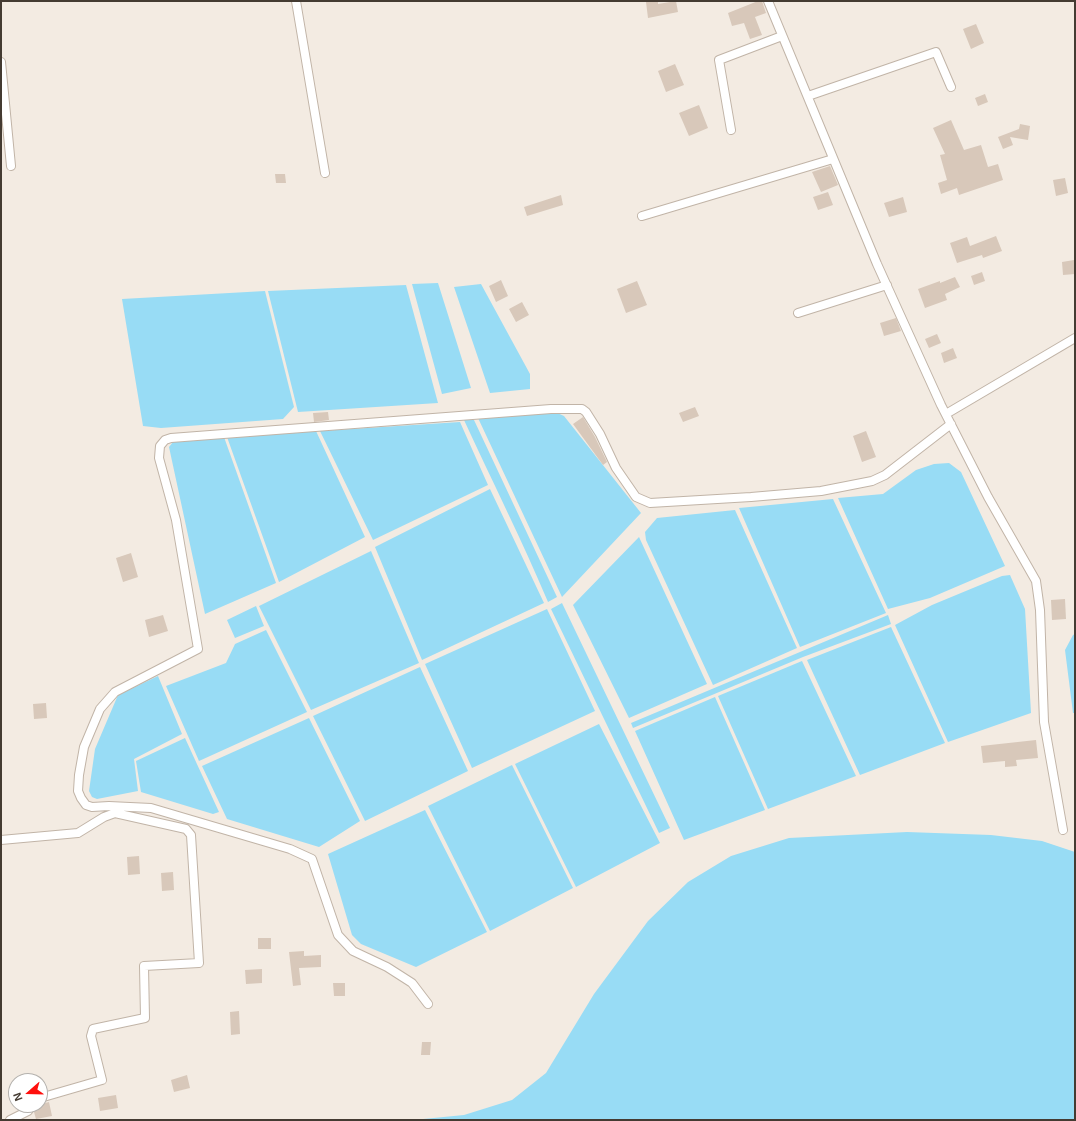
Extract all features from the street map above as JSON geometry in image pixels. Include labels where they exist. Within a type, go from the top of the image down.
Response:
[{"type":"street","points":[[296,1],[325,173]]},
{"type":"street","points":[[768,1],[887,285],[946,414],[988,497],[1036,581],[1040,610],[1044,722],[1063,830]]},
{"type":"street","points":[[731,130],[719,60],[782,36]]},
{"type":"street","points":[[808,96],[936,52],[951,87]]},
{"type":"street","points":[[1,62],[11,166]]},
{"type":"street","points":[[642,216],[833,159]]},
{"type":"street","points":[[798,313],[887,285]]},
{"type":"street","points":[[946,414],[1075,338]]},
{"type":"street","points":[[428,1004],[412,983],[387,967],[353,951],[338,935],[312,859],[290,849],[151,808],[109,806],[92,807],[86,805],[78,791],[84,747],[100,709],[115,692],[198,649],[176,520],[160,458],[160,446],[165,440],[171,438],[551,409],[582,409],[586,412],[600,434],[616,468],[636,497],[650,503],[821,491],[872,481],[885,475],[951,424]]},
{"type":"street","points":[[1,840],[78,833],[104,817],[115,813],[186,829],[191,835],[199,963],[144,966],[145,1018],[93,1030],[91,1036],[102,1080],[48,1096]]},
{"type":"street","points":[[10,1120],[24,1113]]},
{"type":"water","points":[[438,283],[471,388],[442,394],[412,284]]},
{"type":"water","points":[[481,284],[530,374],[530,389],[490,393],[454,287]]},
{"type":"water","points":[[406,285],[438,403],[298,412],[268,291]]},
{"type":"water","points":[[265,291],[294,407],[283,419],[161,428],[143,426],[122,299]]},
{"type":"water","points":[[553,411],[564,416],[641,513],[562,597],[478,418]]},
{"type":"water","points":[[464,420],[474,420],[557,597],[548,602],[517,533]]},
{"type":"water","points":[[460,422],[488,485],[373,540],[320,431]]},
{"type":"water","points":[[316,431],[365,537],[279,582],[227,437]]},
{"type":"water","points":[[224,437],[276,583],[205,614],[169,447],[173,442]]},
{"type":"water","points":[[949,463],[961,472],[1005,566],[930,598],[888,609],[838,498],[883,494],[916,470],[934,464]]},
{"type":"water","points":[[490,489],[544,603],[422,660],[375,547]]},
{"type":"water","points":[[833,499],[886,613],[800,647],[739,508]]},
{"type":"water","points":[[735,510],[797,648],[713,685],[646,540],[645,532],[657,518]]},
{"type":"water","points":[[639,537],[707,684],[629,718],[573,605]]},
{"type":"water","points":[[371,551],[419,663],[311,710],[259,606]]},
{"type":"water","points":[[1010,575],[1025,609],[1031,713],[948,742],[895,625],[932,605],[1002,576]]},
{"type":"water","points":[[562,603],[670,828],[659,833],[551,609]]},
{"type":"water","points":[[256,606],[264,626],[235,638],[227,620]]},
{"type":"water","points":[[547,609],[595,711],[472,768],[425,664]]},
{"type":"water","points":[[888,615],[891,624],[803,657],[633,728],[631,723]]},
{"type":"water","points":[[891,627],[945,743],[860,775],[807,660]]},
{"type":"water","points":[[266,630],[307,712],[199,761],[166,686],[226,663],[235,644]]},
{"type":"water","points":[[1075,634],[1075,713],[1073,713],[1065,650]]},
{"type":"water","points":[[802,661],[856,776],[768,809],[718,696]]},
{"type":"water","points":[[420,667],[468,771],[365,821],[313,716]]},
{"type":"water","points":[[158,676],[182,734],[134,759],[138,791],[97,799],[92,797],[89,791],[95,749],[118,695]]},
{"type":"water","points":[[715,697],[765,810],[684,840],[635,731]]},
{"type":"water","points":[[309,718],[360,821],[319,847],[227,819],[202,766]]},
{"type":"water","points":[[599,724],[660,843],[576,887],[515,764]]},
{"type":"water","points":[[185,738],[219,812],[213,814],[141,792],[136,761]]},
{"type":"water","points":[[512,765],[573,888],[490,931],[428,806]]},
{"type":"water","points":[[425,810],[487,932],[416,967],[361,944],[352,935],[328,854]]},
{"type":"water","points":[[907,832],[991,835],[1042,841],[1075,852],[1075,1120],[413,1120],[464,1115],[512,1100],[546,1073],[594,994],[648,921],[688,882],[731,856],[789,838]]},
{"type":"building","points":[[658,1],[658,4],[676,1],[678,12],[648,18],[646,2]]},
{"type":"building","points":[[758,1],[762,1],[766,13],[755,17],[762,35],[750,39],[744,23],[732,26],[728,13]]},
{"type":"building","points":[[976,24],[984,43],[971,49],[963,29]]},
{"type":"building","points":[[675,64],[684,85],[666,92],[658,71]]},
{"type":"building","points":[[985,94],[988,102],[978,106],[975,98]]},
{"type":"building","points":[[699,105],[708,128],[689,136],[679,113]]},
{"type":"building","points":[[951,120],[964,150],[981,145],[988,167],[998,164],[1003,180],[959,195],[957,188],[941,194],[938,183],[947,180],[940,155],[945,154],[933,128]]},
{"type":"building","points":[[1020,124],[1030,126],[1028,140],[1010,137],[1013,145],[1003,149],[998,137],[1019,129]]},
{"type":"building","points":[[830,166],[838,185],[821,192],[812,172]]},
{"type":"building","points":[[275,174],[285,174],[286,183],[276,183]]},
{"type":"building","points":[[1065,178],[1068,193],[1056,196],[1053,180]]},
{"type":"building","points":[[828,192],[833,205],[818,210],[813,197]]},
{"type":"building","points":[[561,195],[563,205],[527,216],[524,207]]},
{"type":"building","points":[[903,197],[907,212],[889,217],[884,203]]},
{"type":"building","points":[[996,236],[1002,251],[983,258],[982,255],[957,263],[950,243],[967,237],[970,246]]},
{"type":"building","points":[[1074,260],[1075,274],[1063,275],[1062,262]]},
{"type":"building","points":[[982,272],[985,281],[974,285],[971,276]]},
{"type":"building","points":[[955,277],[960,287],[945,294],[947,300],[925,308],[918,289]]},
{"type":"building","points":[[501,280],[508,296],[496,302],[489,286]]},
{"type":"building","points":[[637,281],[647,305],[626,313],[617,289]]},
{"type":"building","points":[[522,302],[529,315],[516,322],[509,309]]},
{"type":"building","points":[[896,318],[901,331],[884,336],[880,323]]},
{"type":"building","points":[[937,334],[941,343],[929,348],[925,339]]},
{"type":"building","points":[[953,348],[957,358],[944,363],[941,353]]},
{"type":"building","points":[[695,407],[699,416],[683,422],[679,413]]},
{"type":"building","points":[[328,412],[329,420],[314,422],[313,413]]},
{"type":"building","points":[[583,417],[607,462],[603,465],[573,424]]},
{"type":"building","points":[[866,431],[876,457],[862,462],[853,436]]},
{"type":"building","points":[[131,553],[138,577],[123,582],[116,558]]},
{"type":"building","points":[[1065,599],[1066,619],[1052,620],[1051,600]]},
{"type":"building","points":[[163,615],[168,631],[149,637],[145,620]]},
{"type":"building","points":[[46,703],[47,718],[34,719],[33,704]]},
{"type":"building","points":[[1036,740],[1038,758],[1016,760],[1017,766],[1005,767],[1005,761],[983,763],[981,746]]},
{"type":"building","points":[[139,856],[140,874],[128,875],[127,857]]},
{"type":"building","points":[[173,872],[174,890],[162,891],[161,873]]},
{"type":"building","points":[[258,938],[271,938],[271,949],[258,949]]},
{"type":"building","points":[[304,951],[304,956],[321,955],[321,967],[299,968],[301,985],[293,986],[289,952]]},
{"type":"building","points":[[262,969],[262,983],[246,984],[245,970]]},
{"type":"building","points":[[333,983],[345,983],[345,996],[334,996]]},
{"type":"building","points":[[239,1011],[240,1034],[231,1035],[230,1012]]},
{"type":"building","points":[[422,1042],[431,1042],[430,1055],[421,1055]]},
{"type":"building","points":[[187,1075],[190,1088],[174,1092],[171,1080]]},
{"type":"building","points":[[116,1095],[118,1108],[100,1111],[98,1098]]},
{"type":"building","points":[[48,1102],[52,1116],[36,1119],[34,1113],[48,1113]]}]
